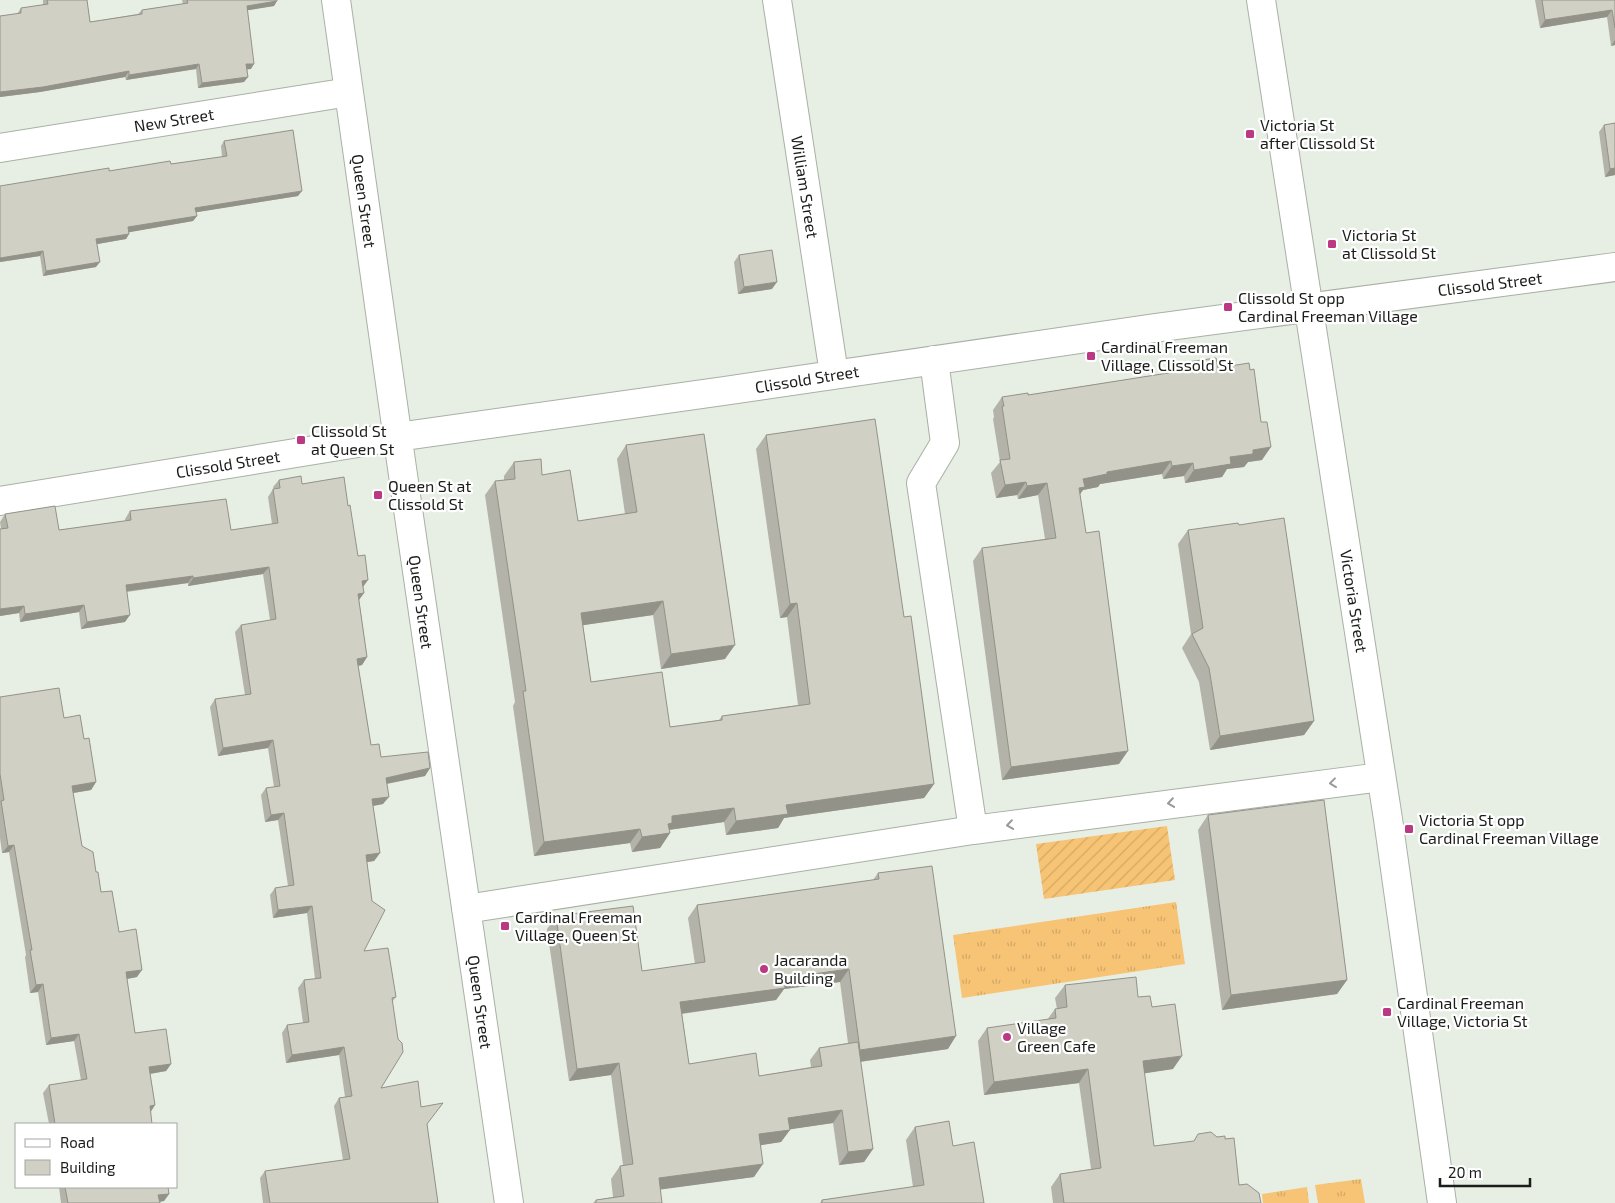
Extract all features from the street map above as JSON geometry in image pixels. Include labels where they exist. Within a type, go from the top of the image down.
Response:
[{"type":"street","name":"Queen Street","points":[[336,0],[509,1203]]},
{"type":"street","name":"William Street","points":[[776,0],[834,374]]},
{"type":"street","name":"Victoria Street","points":[[1261,0],[1381,777],[1442,1203]]},
{"type":"street","name":"New Street","points":[[0,148],[349,92]]},
{"type":"street","name":"Clissold Street","points":[[0,501],[398,438],[834,374],[1309,307],[1615,267]]},
{"type":"street","points":[[934,360],[945,443],[920,483],[973,830]]},
{"type":"street","points":[[466,909],[973,830],[1381,777]]},
{"type":"green space","points":[[1167,826],[1175,880],[1044,899],[1036,844]]},
{"type":"green space","points":[[1176,902],[1185,964],[962,998],[953,935]]},
{"type":"green space","points":[[1361,1179],[1365,1203],[1318,1203],[1315,1185]]},
{"type":"green space","points":[[1307,1187],[1309,1203],[1263,1203],[1262,1194]]},
{"type":"building","points":[[47,0],[87,0],[90,22],[142,14],[142,10],[188,3],[187,0],[277,1],[247,6],[254,64],[246,64],[248,77],[202,83],[199,64],[129,75],[129,71],[43,87],[0,92],[0,16],[21,13],[21,8],[48,4]]},
{"type":"building","points":[[1542,0],[1615,0],[1615,28],[1612,10],[1545,20]]},
{"type":"building","points":[[1615,123],[1615,168],[1610,169],[1604,125]]},
{"type":"building","points":[[293,130],[302,191],[195,208],[197,216],[128,227],[129,234],[96,239],[100,262],[46,271],[43,251],[0,258],[0,186],[109,168],[109,171],[170,161],[171,164],[227,156],[224,141]]},
{"type":"building","points":[[772,250],[777,282],[744,287],[739,255]]},
{"type":"building","points":[[1216,358],[1218,368],[1249,363],[1250,370],[1254,369],[1261,422],[1267,422],[1271,447],[1253,450],[1253,454],[1230,457],[1231,464],[1194,470],[1193,463],[1172,466],[1171,461],[1107,472],[1107,474],[1083,479],[1085,487],[1079,488],[1086,533],[1099,531],[1128,751],[1011,767],[982,548],[1056,538],[1047,483],[1027,486],[1026,482],[1005,485],[1000,460],[1010,459],[1002,397],[1028,393],[1028,395],[1181,371],[1180,363]]},
{"type":"building","points":[[875,419],[904,617],[911,616],[934,784],[786,805],[788,814],[736,821],[734,808],[672,816],[672,823],[668,824],[670,833],[642,837],[640,829],[544,842],[523,691],[526,691],[495,481],[515,479],[514,462],[541,459],[542,475],[570,470],[578,521],[637,512],[626,445],[704,434],[735,645],[671,654],[663,601],[581,613],[591,682],[662,672],[670,727],[722,720],[722,716],[810,704],[797,603],[790,604],[766,435]]},
{"type":"building","points":[[301,476],[302,484],[344,477],[358,556],[365,555],[368,580],[362,581],[364,593],[358,594],[367,657],[357,659],[371,745],[379,744],[381,757],[428,752],[430,768],[386,778],[389,797],[372,799],[380,853],[366,855],[372,901],[385,910],[364,951],[388,948],[396,997],[392,998],[398,1039],[402,1043],[403,1052],[381,1088],[418,1081],[421,1107],[443,1103],[427,1124],[438,1203],[270,1203],[265,1171],[350,1159],[339,1098],[352,1096],[344,1047],[292,1055],[287,1025],[309,1022],[304,980],[321,978],[312,906],[278,910],[275,888],[294,885],[284,813],[271,815],[266,788],[280,786],[273,740],[223,748],[215,699],[251,694],[241,625],[276,619],[269,567],[126,585],[130,615],[87,622],[84,605],[25,614],[24,606],[0,609],[0,529],[8,528],[5,514],[55,506],[59,530],[131,520],[130,511],[226,499],[231,530],[278,523],[273,489],[280,488],[279,480]]},
{"type":"building","points":[[1284,518],[1314,721],[1220,736],[1209,668],[1192,634],[1203,628],[1188,530]]},
{"type":"building","points":[[59,688],[64,718],[80,715],[84,739],[89,738],[96,782],[72,786],[82,846],[93,852],[101,892],[112,891],[119,932],[136,929],[142,970],[126,972],[135,1033],[166,1029],[171,1064],[149,1067],[155,1105],[150,1106],[152,1123],[55,1123],[49,1085],[87,1079],[79,1034],[51,1038],[43,984],[36,985],[14,845],[8,846],[1,801],[4,800],[0,774],[0,697]]},
{"type":"building","points":[[1324,800],[1347,980],[1231,995],[1208,815]]},
{"type":"building","points":[[932,866],[956,1036],[860,1050],[849,969],[784,978],[785,988],[680,1002],[689,1064],[756,1053],[759,1076],[822,1066],[819,1048],[858,1042],[873,1149],[848,1152],[842,1110],[788,1118],[790,1130],[759,1134],[763,1164],[659,1178],[662,1203],[596,1203],[596,1200],[624,1196],[620,1166],[633,1164],[619,1063],[577,1069],[556,916],[633,906],[642,971],[705,962],[697,905],[879,879],[878,873]]},
{"type":"building","points":[[1136,977],[1138,997],[1150,996],[1152,1007],[1175,1004],[1182,1056],[1143,1061],[1154,1146],[1194,1141],[1198,1134],[1211,1132],[1217,1137],[1225,1136],[1225,1139],[1234,1138],[1239,1185],[1247,1184],[1259,1193],[1261,1203],[1064,1203],[1060,1174],[1101,1168],[1088,1069],[994,1082],[987,1028],[1056,1018],[1055,1009],[1067,1007],[1065,985]]},
{"type":"building","points":[[949,1121],[953,1146],[974,1142],[984,1203],[822,1203],[822,1200],[924,1185],[915,1127]]},
{"type":"building","points":[[65,1188],[168,1188],[169,1194],[158,1195],[160,1203],[68,1203]]},
{"type":"place","name":"Victoria St after Clissold St","points":[[1250,134]]},
{"type":"place","name":"Victoria St at Clissold St","points":[[1332,244]]},
{"type":"place","name":"Clissold St opp Cardinal Freeman Village","points":[[1228,307]]},
{"type":"place","name":"Cardinal Freeman Village, Clissold St","points":[[1091,356]]},
{"type":"place","name":"Clissold St at Queen St","points":[[301,440]]},
{"type":"place","name":"Queen St at Clissold St","points":[[378,495]]},
{"type":"place","name":"Victoria St opp Cardinal Freeman Village","points":[[1409,829]]},
{"type":"place","name":"Cardinal Freeman Village, Queen St","points":[[505,926]]},
{"type":"place","name":"Jacaranda Building","points":[[764,969]]},
{"type":"place","name":"Cardinal Freeman Village, Victoria St","points":[[1387,1012]]},
{"type":"place","name":"Village Green Cafe","points":[[1007,1037]]}]
